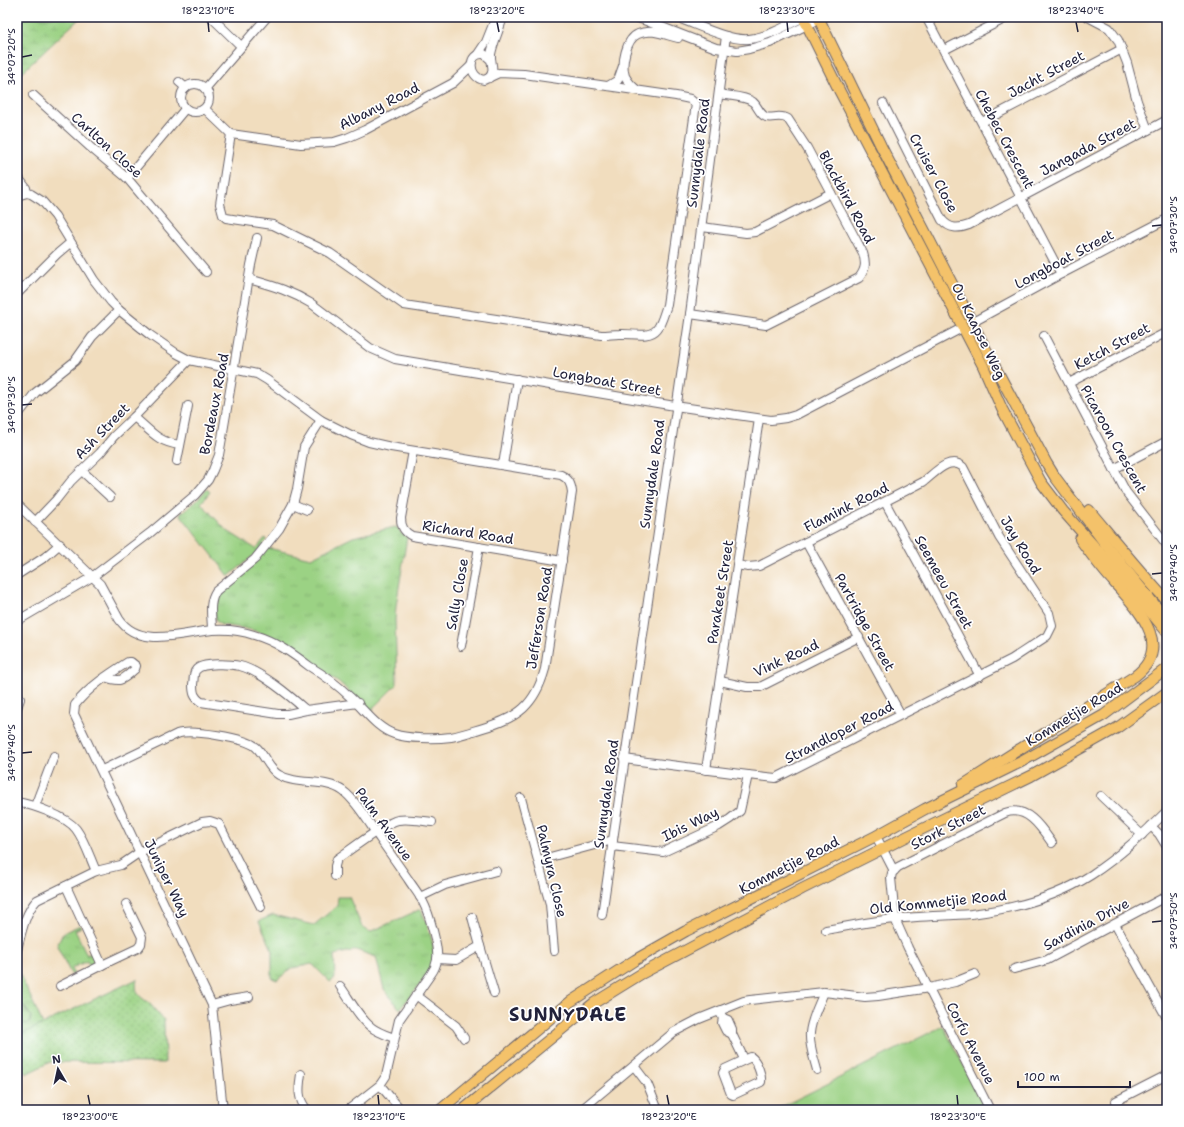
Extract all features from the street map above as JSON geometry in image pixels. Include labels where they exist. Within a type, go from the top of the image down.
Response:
[{"type":"main road","name":"Ou Kaapse Weg","points":[[820,18],[881,146],[1047,464],[1106,545],[1167,620]]},
{"type":"main road","name":"Ou Kaapse Weg","points":[[804,19],[962,328],[983,366],[1002,409],[1041,482],[1063,511],[1112,566],[1167,632]]},
{"type":"main road","points":[[1065,489],[1085,507],[1108,532],[1136,567],[1167,601]]},
{"type":"main road","points":[[925,809],[1135,676],[1147,666],[1152,651],[1152,638],[1146,624],[1091,554],[1070,524],[1063,511]]},
{"type":"main road","name":"Kommetjie Road","points":[[440,1110],[570,1002],[603,979],[686,931],[876,836],[925,809],[1022,762],[1104,715],[1167,668]]},
{"type":"main road","name":"Kommetjie Road","points":[[463,1110],[594,1003],[615,989],[686,950],[882,849],[1031,776],[1074,753],[1117,728],[1167,692]]},
{"type":"street","points":[[211,17],[241,46]]},
{"type":"street","points":[[205,89],[267,17]]},
{"type":"street","points":[[478,79],[473,74],[471,66],[473,59],[486,42],[496,17]]},
{"type":"street","points":[[489,78],[493,70],[492,50],[503,17]]},
{"type":"street","points":[[499,31],[506,17]]},
{"type":"street","points":[[636,17],[700,42],[724,50],[737,51],[770,43],[804,19]]},
{"type":"street","points":[[675,17],[726,36],[740,39],[758,37],[804,19],[820,18]]},
{"type":"street","name":"Chebec Crescent","points":[[926,17],[1061,274]]},
{"type":"street","points":[[944,50],[1008,17]]},
{"type":"street","points":[[1088,17],[1109,28],[1114,33],[1122,49],[1133,89],[1148,130]]},
{"type":"street","points":[[608,86],[618,80],[624,66],[627,49],[632,38],[639,33],[653,31],[676,38],[700,42]]},
{"type":"street","name":"Sunnydale Road","points":[[602,915],[675,406],[690,314],[726,36]]},
{"type":"street","name":"Jacht Street","points":[[982,122],[1122,49]]},
{"type":"street","points":[[478,54],[486,55],[492,62],[524,74]]},
{"type":"street","points":[[453,83],[471,66]]},
{"type":"street","points":[[624,66],[629,83],[638,90]]},
{"type":"street","points":[[205,109],[231,134],[220,204],[222,215],[226,218],[273,225],[330,253],[404,305],[601,335],[639,335],[653,332],[658,328],[666,305],[696,106],[694,101],[638,90],[524,74],[501,73],[484,80],[467,79],[453,83]]},
{"type":"street","points":[[179,82],[186,88]]},
{"type":"street","name":"Albany Road","points":[[231,134],[301,144],[334,142],[365,130],[453,83]]},
{"type":"street","points":[[194,84],[205,89],[209,97],[209,101],[205,109],[193,112],[185,108],[181,100],[181,96],[186,88],[194,84]]},
{"type":"street","name":"Blackbird Road","points":[[690,314],[766,325],[859,278],[866,266],[864,257],[831,193],[807,148],[788,118],[784,116],[766,117],[752,102],[719,94]]},
{"type":"street","name":"Carlton Close","points":[[33,95],[90,147],[127,178],[206,272]]},
{"type":"street","name":"Cruiser Close","points":[[883,103],[942,220],[947,225],[953,228],[962,228],[1021,197]]},
{"type":"street","points":[[127,178],[185,108]]},
{"type":"street","name":"Jangada Street","points":[[1021,197],[1167,120]]},
{"type":"street","points":[[17,176],[26,188],[27,193],[17,196]]},
{"type":"street","name":"Jefferson Road","points":[[17,504],[100,584],[122,624],[126,628],[135,633],[162,637],[212,630],[241,631],[272,641],[338,686],[358,703],[378,724],[389,732],[399,736],[414,737],[456,736],[499,723],[517,713],[538,691],[545,669],[572,492],[570,483],[566,477],[561,475],[392,448],[369,442],[321,420],[267,380],[256,374],[189,360],[165,347],[119,310],[94,280],[70,243],[55,216],[36,196],[27,193]]},
{"type":"street","points":[[702,227],[746,233],[755,232],[831,193]]},
{"type":"street","name":"Longboat Street","points":[[973,322],[1167,219]]},
{"type":"street","name":"Bordeaux Road","points":[[17,621],[92,577],[195,496],[208,480],[219,455],[248,279],[257,238]]},
{"type":"street","points":[[17,294],[70,243]]},
{"type":"street","name":"Longboat Street","points":[[248,279],[277,287],[301,298],[312,304],[370,348],[395,359],[759,419],[777,420],[796,415],[962,328]]},
{"type":"street","points":[[17,416],[35,393],[76,361],[92,337],[119,310]]},
{"type":"street","name":"Ketch Street","points":[[1068,384],[1167,332]]},
{"type":"street","name":"Picaroon Crescent","points":[[1044,336],[1068,384],[1134,503],[1167,545]]},
{"type":"street","name":"Ash Street","points":[[35,522],[56,500],[71,481],[100,453],[114,436],[189,360]]},
{"type":"street","points":[[503,465],[517,379]]},
{"type":"street","points":[[178,461],[188,406]]},
{"type":"street","points":[[134,417],[158,438],[169,444],[180,445]]},
{"type":"street","name":"Parakeet Street","points":[[706,770],[759,419]]},
{"type":"street","points":[[212,630],[211,605],[213,595],[247,566],[264,549],[279,529],[293,504],[304,447],[321,420]]},
{"type":"street","points":[[1114,469],[1167,441]]},
{"type":"street","name":"Richard Road","points":[[413,451],[402,518],[403,530],[412,536],[562,561]]},
{"type":"street","name":"Flamink Road","points":[[737,565],[748,567],[759,566],[923,482],[948,463],[955,463],[963,467]]},
{"type":"street","name":"Jay Road","points":[[963,467],[1002,542],[1049,613],[1052,626],[1047,636]]},
{"type":"street","points":[[82,471],[110,497]]},
{"type":"street","name":"Seemeeu Street","points":[[885,502],[980,676]]},
{"type":"street","points":[[293,504],[307,510]]},
{"type":"street","name":"Partridge Street","points":[[806,542],[901,715]]},
{"type":"street","points":[[17,575],[45,557],[60,544]]},
{"type":"street","name":"Sally Close","points":[[461,646],[479,547]]},
{"type":"street","name":"Strandloper Road","points":[[624,759],[772,778],[781,776],[980,676],[1012,659],[1047,636]]},
{"type":"street","name":"Vink Road","points":[[720,681],[747,687],[760,687],[859,637]]},
{"type":"street","points":[[306,710],[281,689],[261,676],[241,666],[225,664],[203,665],[197,668],[194,672],[193,693],[195,698],[201,702],[278,714],[288,714],[358,703]]},
{"type":"street","name":"Juniper Way","points":[[105,677],[77,702],[74,711],[75,717],[102,770],[212,1005],[223,1110]]},
{"type":"street","points":[[17,692],[20,699],[17,708]]},
{"type":"street","name":"Palm Avenue","points":[[102,770],[177,734],[183,732],[199,732],[246,741],[255,746],[279,775],[295,780],[328,785],[344,792],[360,810],[376,832],[420,897],[425,906],[434,936],[437,949],[437,959]]},
{"type":"street","points":[[35,806],[54,756]]},
{"type":"street","name":"Ibis Way","points":[[612,843],[664,852],[719,826],[740,811],[748,775]]},
{"type":"street","points":[[1100,796],[1142,835]]},
{"type":"street","name":"Palmyra Close","points":[[521,798],[550,904],[554,951]]},
{"type":"street","points":[[17,802],[35,806],[66,820],[76,829],[96,871]]},
{"type":"street","name":"Stork Street","points":[[894,871],[898,867],[998,816],[1012,811],[1021,812],[1030,817],[1042,829],[1052,843]]},
{"type":"street","name":"Old Kommetjie Road","points":[[826,930],[895,919],[961,915],[993,911],[1041,899],[1090,876],[1125,851],[1167,811]]},
{"type":"street","points":[[17,950],[26,920],[33,905],[38,899],[96,871],[121,865],[140,852],[198,824],[210,821],[219,824],[261,907]]},
{"type":"street","points":[[336,876],[335,866],[337,859],[376,832],[395,821],[432,822]]},
{"type":"street","points":[[1151,826],[1159,834],[1167,847]]},
{"type":"street","points":[[876,836],[894,871],[891,875],[891,888],[895,919]]},
{"type":"street","points":[[539,860],[612,843]]},
{"type":"street","points":[[420,897],[445,885],[496,871]]},
{"type":"street","points":[[66,886],[102,965]]},
{"type":"street","name":"Sardinia Drive","points":[[1014,968],[1047,960],[1167,896]]},
{"type":"street","points":[[60,986],[138,948],[141,944],[142,937],[126,904]]},
{"type":"street","points":[[472,917],[494,993]]},
{"type":"street","name":"Corfu Avenue","points":[[895,919],[908,948],[990,1110]]},
{"type":"street","points":[[1115,924],[1167,1018]]},
{"type":"street","points":[[348,1110],[380,1085],[386,1076],[394,1038],[401,1015],[435,968],[437,959],[456,960],[480,946]]},
{"type":"street","points":[[581,1110],[674,1032],[688,1024],[721,1014],[750,1000],[824,992],[870,997],[929,988],[955,982],[975,974]]},
{"type":"street","points":[[340,986],[370,1027],[394,1038]]},
{"type":"street","points":[[817,1070],[812,1051],[810,1033],[824,992]]},
{"type":"street","points":[[416,995],[456,1026],[464,1038]]},
{"type":"street","points":[[212,1005],[249,997]]},
{"type":"street","points":[[721,1014],[728,1020],[732,1029],[732,1034],[744,1059]]},
{"type":"street","points":[[751,1057],[754,1059],[762,1080],[761,1082],[733,1095],[731,1094],[723,1073],[725,1069],[744,1059],[751,1057]]},
{"type":"street","points":[[634,1066],[647,1083],[658,1110]]},
{"type":"street","points":[[301,1074],[299,1096],[307,1110]]},
{"type":"street","points":[[1116,1101],[1167,1075]]},
{"type":"street","points":[[380,1085],[401,1110]]},
{"type":"green space","points":[[17,17],[81,17],[17,77]]},
{"type":"green space","points":[[207,489],[210,492],[201,503],[226,530],[256,549],[265,538],[267,540],[253,556],[229,576],[180,514],[194,503]]},
{"type":"green space","points":[[395,527],[407,537],[395,620],[397,684],[373,708],[374,710],[371,712],[339,682],[280,642],[256,631],[221,625],[216,621],[214,606],[217,596],[268,548],[311,558],[353,537]]},
{"type":"green space","points":[[338,897],[349,897],[362,927],[370,932],[421,909],[432,940],[434,959],[422,982],[400,1009],[384,989],[376,957],[356,950],[334,955],[335,978],[330,982],[312,964],[292,968],[277,980],[272,978],[272,949],[259,921],[273,915],[314,925],[337,906]]},
{"type":"green space","points":[[80,925],[81,927],[75,930],[87,955],[93,952],[95,960],[90,967],[87,961],[72,968],[73,975],[71,974],[57,946],[63,933]]},
{"type":"green space","points":[[17,965],[43,1024],[17,1036],[17,1026],[24,1023],[27,1024],[30,1022],[31,1017],[21,1003],[17,1004]]},
{"type":"green space","points":[[137,979],[137,992],[164,1020],[165,1063],[50,1062],[26,1074],[17,1055],[17,1036]]},
{"type":"green space","points":[[21,1003],[31,1017],[30,1022],[27,1024],[17,1026],[17,1004]]},
{"type":"green space","points":[[943,1026],[987,1110],[775,1110]]},
{"type":"district","name":"SUNNYDALE","points":[[568,1015]]}]
